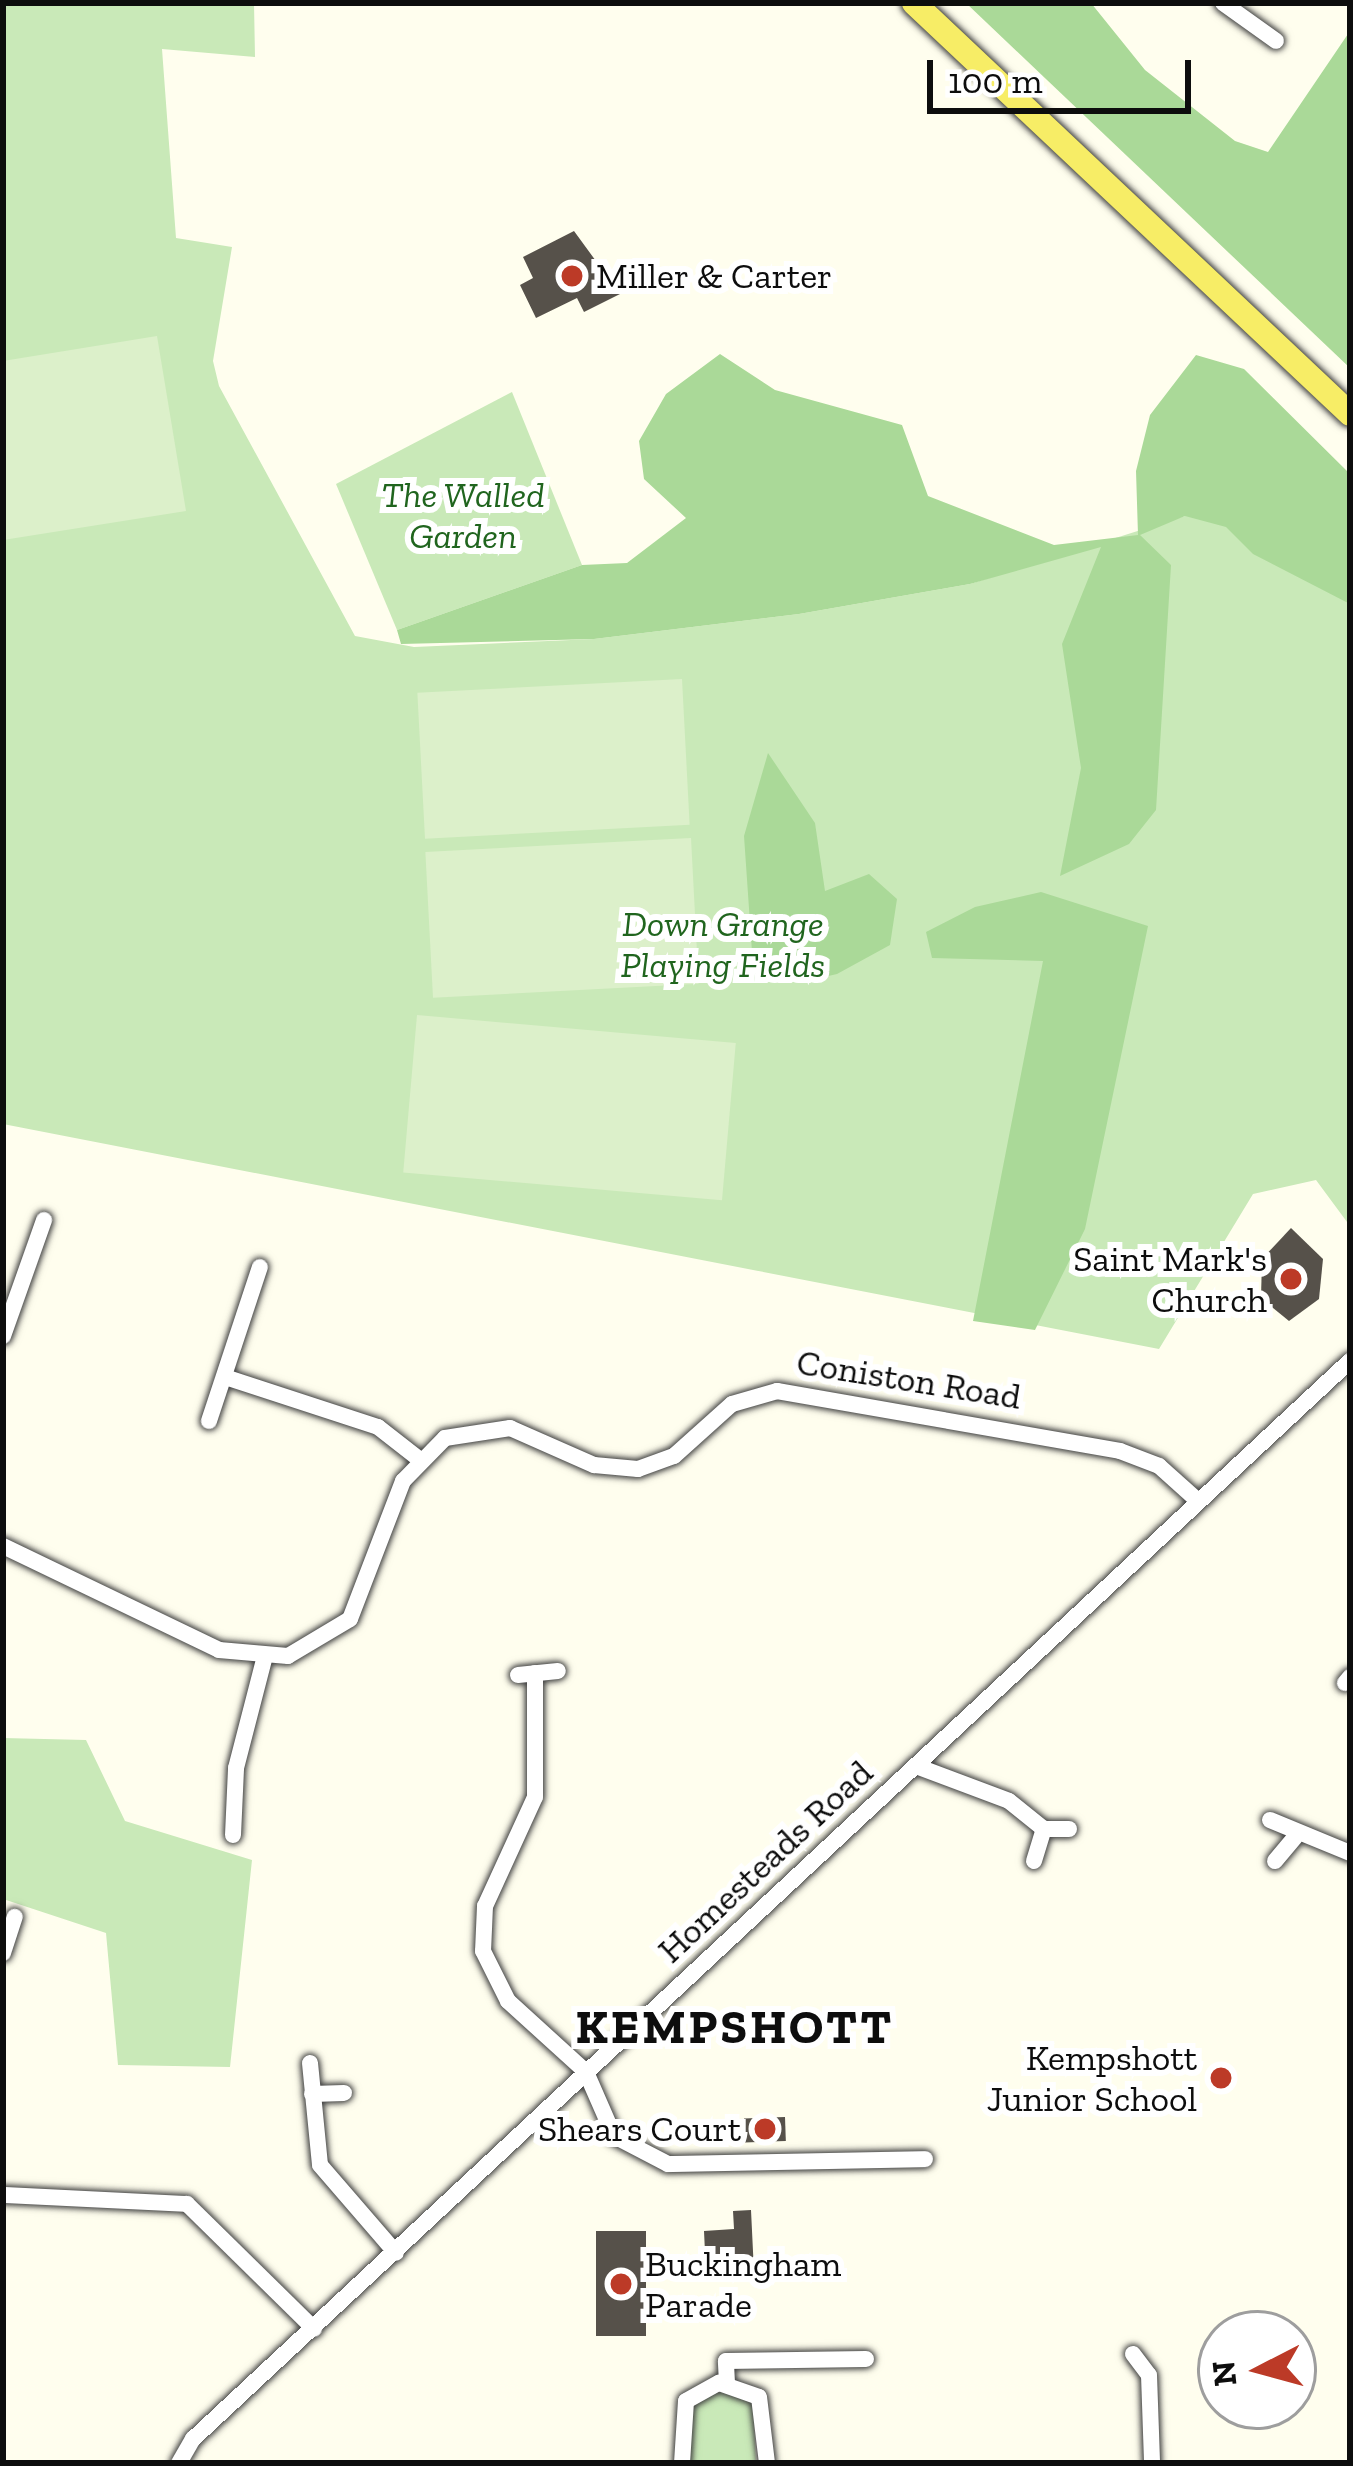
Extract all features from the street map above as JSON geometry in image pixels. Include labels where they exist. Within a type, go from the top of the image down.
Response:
[{"type":"main road","points":[[914,3],[1350,414]]},
{"type":"street","points":[[1223,3],[1276,41]]},
{"type":"street","points":[[1248,20],[1262,3]]},
{"type":"street","points":[[3,1336],[44,1220]]},
{"type":"street","points":[[209,1421],[261,1289],[260,1267]]},
{"type":"street","name":"Homesteads Road","points":[[179,2463],[586,2072],[1350,1361]]},
{"type":"street","points":[[3,1546],[201,1643],[264,1660],[313,1647],[350,1619],[419,1459],[378,1427],[225,1377]]},
{"type":"street","name":"Coniston Road","points":[[419,1459],[455,1434],[500,1427],[603,1468],[638,1468],[674,1456],[742,1399],[793,1391],[1120,1451],[1159,1466],[1198,1501]]},
{"type":"street","points":[[240,1824],[236,1768],[264,1660]]},
{"type":"street","points":[[558,1671],[526,1674],[535,1797],[485,1906],[483,1951],[508,2001],[586,2072],[608,2127],[638,2157],[806,2162],[925,2159]]},
{"type":"street","points":[[916,1766],[1009,1801],[1044,1829],[1069,1829]]},
{"type":"street","points":[[1270,1820],[1295,1837],[1350,1853]]},
{"type":"street","points":[[1034,1861],[1044,1829]]},
{"type":"street","points":[[1275,1862],[1295,1837]]},
{"type":"street","points":[[3,1953],[15,1917]]},
{"type":"street","points":[[310,2063],[326,2176],[396,2253]]},
{"type":"street","points":[[312,2094],[344,2093]]},
{"type":"street","points":[[3,2195],[187,2204],[314,2330]]},
{"type":"street","points":[[1133,2354],[1149,2375],[1152,2463]]},
{"type":"street","points":[[727,2383],[726,2361],[866,2359]]},
{"type":"street","points":[[682,2463],[686,2401],[700,2387],[727,2383],[763,2404],[767,2463]]},
{"type":"green space","name":"Down Grange Playing Fields","points":[[3,3],[254,3],[255,57],[162,49],[176,238],[232,247],[213,361],[219,386],[355,636],[414,647],[594,639],[799,614],[970,584],[1185,516],[1350,497],[1350,1226],[1316,1180],[1253,1194],[1159,1349],[3,1124]]},
{"type":"green space","points":[[966,3],[1091,3],[1145,70],[1235,141],[1268,152],[1350,31],[1350,368]]},
{"type":"green space","points":[[157,336],[186,511],[3,540],[3,361]]},
{"type":"green space","points":[[720,354],[775,390],[902,425],[928,496],[1054,545],[1138,535],[1136,471],[1150,415],[1196,355],[1244,369],[1350,474],[1350,604],[1253,554],[1226,527],[1185,516],[1140,535],[1171,565],[1156,810],[1129,844],[1060,876],[1081,768],[1062,644],[1101,547],[970,584],[799,614],[594,639],[401,644],[397,630],[582,565],[627,563],[686,518],[644,479],[639,441],[666,394]]},
{"type":"green space","name":"The Walled Garden","points":[[512,392],[582,565],[397,630],[336,484]]},
{"type":"green space","points":[[682,679],[690,825],[425,839],[417,693]]},
{"type":"green space","points":[[768,753],[815,823],[825,891],[869,874],[897,899],[890,945],[837,974],[811,980],[787,969],[754,981],[744,836]]},
{"type":"green space","points":[[691,838],[699,984],[433,998],[425,852]]},
{"type":"green space","points":[[1041,892],[1148,926],[1085,1229],[1035,1330],[973,1321],[1043,961],[932,958],[926,932],[975,907]]},
{"type":"green space","points":[[417,1015],[736,1043],[722,1200],[403,1172]]},
{"type":"green space","points":[[3,1738],[86,1740],[125,1821],[252,1860],[230,2067],[118,2065],[106,1933],[3,1899]]},
{"type":"green space","points":[[714,2390],[753,2402],[756,2463],[690,2463],[692,2406]]},
{"type":"building","name":"Miller & Carter","points":[[574,231],[620,294],[584,312],[577,298],[536,318],[520,285],[533,278],[523,257]]},
{"type":"building","name":"Saint Mark's Church","points":[[1291,1228],[1323,1259],[1319,1299],[1289,1321],[1261,1298],[1262,1259]]},
{"type":"building","name":"Shears Court","points":[[785,2117],[786,2141],[745,2142],[744,2118]]},
{"type":"building","points":[[751,2210],[754,2272],[706,2274],[704,2231],[734,2229],[733,2211]]},
{"type":"building","name":"Buckingham Parade","points":[[596,2231],[646,2231],[646,2336],[596,2336]]},
{"type":"place","name":"Miller & Carter","points":[[572,276]]},
{"type":"place","name":"Saint Mark's Church","points":[[1291,1279]]},
{"type":"place","name":"Kempshott Junior School","points":[[1221,2078]]},
{"type":"place","name":"Shears Court","points":[[765,2129]]},
{"type":"place","name":"Buckingham Parade","points":[[621,2284]]},
{"type":"district","name":"KEMPSHOTT","points":[[735,2027]]}]
